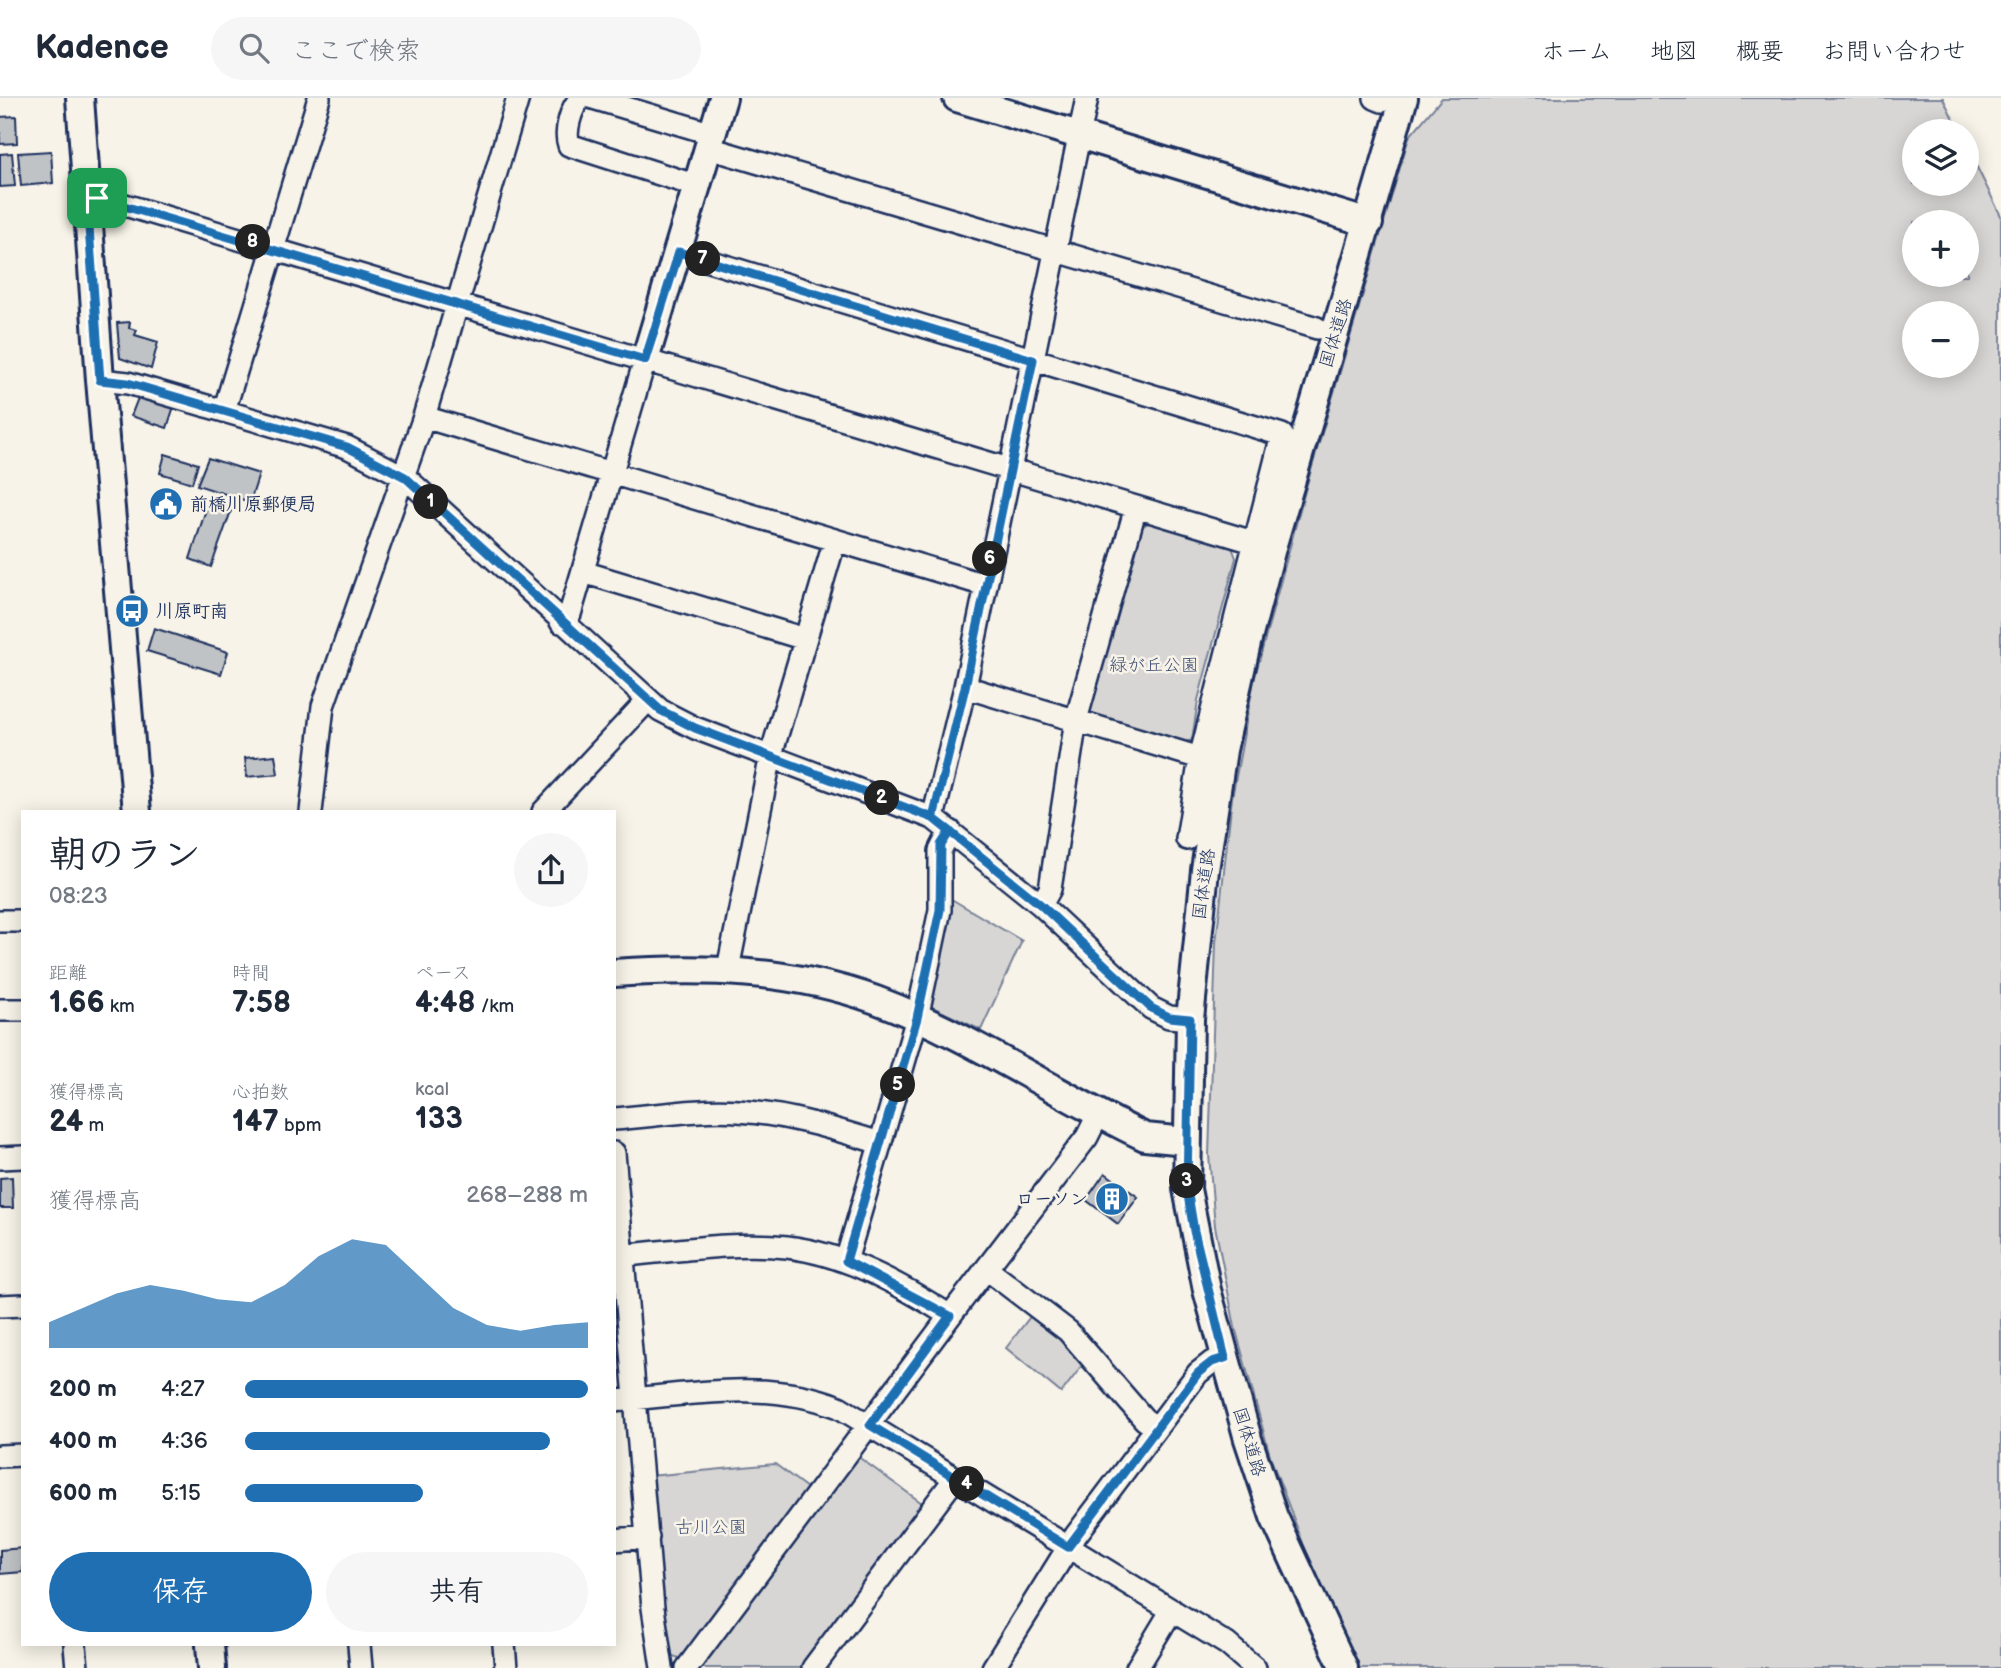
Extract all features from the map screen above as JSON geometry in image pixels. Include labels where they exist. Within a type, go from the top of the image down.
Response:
[{"type":"street","points":[[80,98],[100,380],[137,810]]},
{"type":"street","points":[[224,411],[319,98]]},
{"type":"street","points":[[311,810],[323,706],[405,477],[518,98]]},
{"type":"street","points":[[581,98],[576,103],[566,134],[569,145],[697,186]]},
{"type":"street","points":[[593,98],[711,141],[1055,251],[1317,328]]},
{"type":"street","points":[[561,622],[570,614],[583,572],[723,98]]},
{"type":"street","points":[[957,98],[985,102],[1080,136],[1369,223]]},
{"type":"street","points":[[846,1261],[917,1018],[940,910],[942,825],[965,687],[1008,468],[1087,98]]},
{"type":"street","name":"国体道路","points":[[1340,1667],[1274,1517],[1225,1358],[1194,1231],[1187,1189],[1186,1141],[1190,1019],[1205,870],[1232,710],[1273,544],[1369,223],[1387,99]]},
{"type":"street","points":[[87,200],[105,199],[1253,542]]},
{"type":"street","points":[[679,252],[1282,435],[1200,758],[1187,839]]},
{"type":"street","points":[[100,380],[128,383],[347,447],[405,477],[647,701],[695,728],[771,755],[942,825],[1041,905],[1151,1008],[1169,1017],[1190,1019]]},
{"type":"street","points":[[424,417],[985,585]]},
{"type":"street","points":[[1041,905],[1050,889],[1076,720],[1136,507]]},
{"type":"street","points":[[728,969],[771,755],[835,540]]},
{"type":"street","points":[[583,572],[805,639]]},
{"type":"street","points":[[965,687],[1200,758]]},
{"type":"street","points":[[544,810],[647,701]]},
{"type":"street","points":[[0,921],[21,921]]},
{"type":"street","points":[[616,973],[728,969],[821,984],[873,999],[917,1018],[1145,1137],[1186,1141]]},
{"type":"street","points":[[616,1119],[734,1111],[760,1113],[801,1120],[880,1143]]},
{"type":"street","points":[[687,1668],[950,1316],[988,1270],[1087,1136],[1099,1113]]},
{"type":"street","points":[[0,1158],[21,1157]]},
{"type":"street","points":[[616,1194],[625,1400],[648,1537],[662,1668]]},
{"type":"street","points":[[619,1256],[763,1245],[810,1251],[846,1261],[950,1316]]},
{"type":"street","points":[[988,1270],[1068,1331],[1144,1419],[1156,1428]]},
{"type":"street","points":[[0,1306],[21,1305]]},
{"type":"street","points":[[993,1668],[1068,1547],[1156,1428],[1198,1373],[1212,1362],[1225,1358]]},
{"type":"street","points":[[625,1400],[768,1390],[805,1395],[839,1407],[1227,1644],[1255,1668]]},
{"type":"street","points":[[0,1456],[21,1454]]},
{"type":"street","points":[[813,1668],[956,1477]]},
{"type":"street","points":[[616,1540],[648,1537]]},
{"type":"street","points":[[1137,1668],[1172,1610]]},
{"type":"street","points":[[75,1646],[77,1668]]},
{"type":"street","points":[[210,1646],[212,1668]]},
{"type":"street","points":[[359,1646],[361,1668]]},
{"type":"street","points":[[504,1646],[506,1668]]},
{"type":"green space","points":[[1442,98],[1943,98],[1953,119],[1902,119],[1902,196],[1979,196],[1979,171],[2001,216],[2001,1668],[1359,1668],[1320,1588],[1271,1459],[1235,1327],[1215,1226],[1209,1155],[1216,943],[1232,798],[1254,680],[1305,491],[1409,137]]},
{"type":"green space","name":"緑が丘公園","points":[[1150,522],[1232,547],[1236,558],[1198,700],[1192,740],[1182,743],[1093,716],[1087,709],[1140,528]]},
{"type":"green space","points":[[948,897],[1022,941],[981,1030],[932,1007],[930,1001]]},
{"type":"green space","points":[[1033,1313],[1053,1328],[1085,1362],[1061,1393],[1006,1348]]},
{"type":"green space","points":[[857,1456],[926,1506],[804,1668],[696,1668]]},
{"type":"green space","name":"古川公園","points":[[775,1464],[811,1491],[685,1660],[667,1654],[650,1476]]},
{"type":"building","points":[[16,116],[17,143],[0,144],[0,117]]},
{"type":"building","points":[[51,151],[53,183],[21,186],[18,153]]},
{"type":"building","points":[[12,153],[15,186],[0,187],[0,154]]},
{"type":"building","points":[[130,322],[129,328],[137,330],[135,335],[158,342],[151,369],[120,358],[117,323]]},
{"type":"building","points":[[140,393],[175,403],[167,428],[131,416]]},
{"type":"building","points":[[165,454],[198,464],[192,483],[160,473]]},
{"type":"building","points":[[208,458],[259,474],[250,502],[197,485]]},
{"type":"building","points":[[209,500],[232,508],[211,567],[190,559]]},
{"type":"building","points":[[154,628],[228,652],[221,674],[147,651]]},
{"type":"building","points":[[275,755],[278,774],[247,777],[245,758]]},
{"type":"building","name":"ローソン","points":[[1105,1173],[1138,1197],[1118,1224],[1086,1200]]},
{"type":"building","points":[[12,1177],[13,1208],[0,1208],[0,1178]]},
{"type":"building","points":[[21,1548],[21,1572],[0,1574],[0,1550]]},
{"type":"place","name":"前橋川原郵便局","points":[[166,504]]},
{"type":"place","name":"川原町南","points":[[132,611]]},
{"type":"place","name":"ローソン","points":[[1112,1199]]},
{"type":"route","points":[[97,198],[87,200],[100,380],[128,383],[314,436],[347,447],[405,477],[647,701],[660,710],[695,728],[933,818],[967,844],[1041,905],[1151,1008],[1169,1017],[1190,1019],[1187,1189],[1194,1231],[1225,1358],[1212,1362],[1198,1373],[1068,1547],[870,1425],[950,1316],[896,1285],[846,1261],[913,1037],[940,910],[940,851],[943,840],[950,831],[933,818],[965,687],[1008,468],[1033,360],[679,252],[645,360],[97,198]]}]
